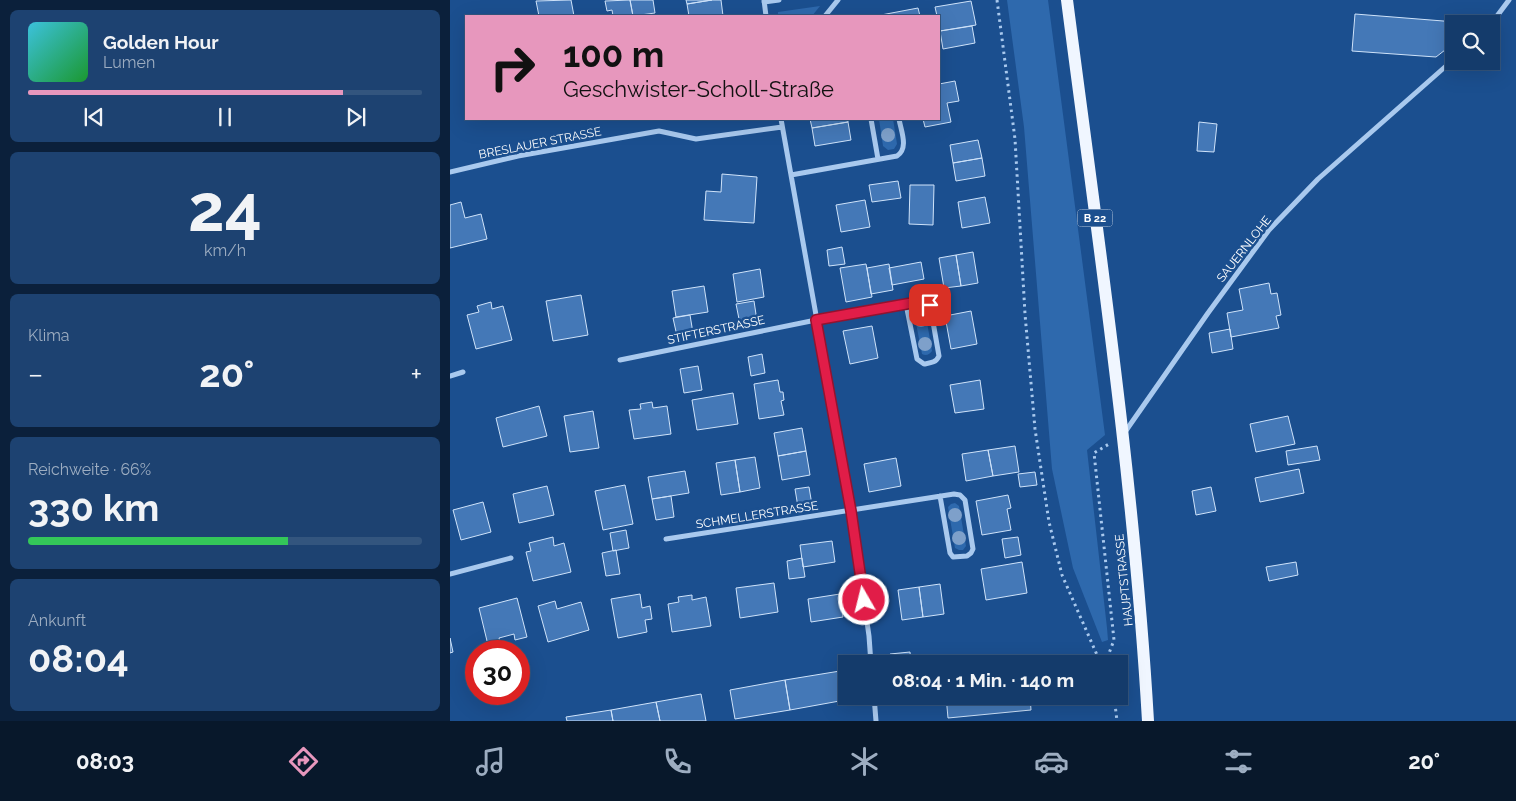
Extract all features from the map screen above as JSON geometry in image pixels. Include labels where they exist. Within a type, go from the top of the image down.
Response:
[{"type":"main road","name":"B 22","points":[[1067,0],[1122,436]]},
{"type":"main road","name":"HAUPTSTRASSE","points":[[1122,436],[1142,619],[1148,721]]},
{"type":"street","points":[[766,15],[764,1],[779,0]]},
{"type":"street","points":[[826,15],[838,0]]},
{"type":"street","points":[[1498,15],[1510,0]]},
{"type":"street","name":"SAUERNLOHE","points":[[1122,436],[1269,230],[1318,180],[1445,67]]},
{"type":"street","points":[[781,120],[851,511],[870,655]]},
{"type":"street","points":[[872,120],[878,159]]},
{"type":"street","points":[[791,175],[897,156],[904,147],[899,120]]},
{"type":"street","name":"BRESLAUER STRASSE","points":[[450,172],[518,156],[660,131],[696,139],[782,127]]},
{"type":"street","name":"STIFTERSTRASSE","points":[[620,360],[816,320],[906,304],[923,301],[930,305],[939,356],[933,362],[924,364],[917,359],[906,304]]},
{"type":"street","points":[[450,376],[463,372]]},
{"type":"street","name":"SCHMELLERSTRASSE","points":[[666,539],[851,511],[940,496],[954,494],[960,495],[964,500],[973,549],[967,556],[953,557],[950,553],[940,496]]},
{"type":"street","points":[[450,574],[511,558]]},
{"type":"street","points":[[875,705],[876,721]]},
{"type":"path","points":[[997,0],[1015,139],[1025,314],[1035,429],[1049,522],[1062,575],[1097,655]]},
{"type":"path","points":[[1108,655],[1114,640],[1094,453],[1122,436]]},
{"type":"path","points":[[1115,705],[1117,721]]},
{"type":"shaded area","points":[[1007,0],[1048,0],[1105,435],[1087,450],[1108,640],[1102,642],[1073,568],[1052,469],[1024,127]]},
{"type":"shaded area","points":[[820,6],[813,15],[778,15],[778,12]]},
{"type":"shaded area","points":[[879,120],[893,120],[897,144],[894,149],[888,150],[883,146]]},
{"type":"shaded area","points":[[921,308],[925,311],[932,351],[926,355],[922,354],[914,313],[917,309]]},
{"type":"shaded area","points":[[955,503],[959,506],[966,546],[963,550],[955,548],[948,507]]},
{"type":"building","points":[[571,0],[574,15],[539,15],[536,1]]},
{"type":"building","points":[[630,0],[653,0],[655,13],[633,15]]},
{"type":"building","points":[[630,0],[633,15],[613,15],[612,10],[607,11],[605,1]]},
{"type":"building","points":[[686,0],[712,0],[687,4]]},
{"type":"building","points":[[721,0],[723,15],[689,15],[687,4]]},
{"type":"building","points":[[971,1],[976,25],[940,31],[940,15],[937,15],[935,7]]},
{"type":"building","points":[[918,8],[920,15],[881,15]]},
{"type":"building","points":[[1355,14],[1445,21],[1445,50],[1436,57],[1352,51]]},
{"type":"building","points":[[972,26],[975,43],[943,49],[940,31]]},
{"type":"building","points":[[955,81],[959,101],[947,103],[951,122],[925,127],[923,120],[940,120],[940,84]]},
{"type":"building","points":[[810,120],[848,120],[848,122],[812,128]]},
{"type":"building","points":[[848,122],[851,140],[815,146],[812,128]]},
{"type":"building","points":[[1199,122],[1217,124],[1214,152],[1197,151]]},
{"type":"building","points":[[978,140],[982,158],[953,163],[950,145]]},
{"type":"building","points":[[982,158],[985,176],[956,181],[953,163]]},
{"type":"building","points":[[722,174],[757,177],[754,223],[704,220],[706,191],[721,192]]},
{"type":"building","points":[[898,181],[901,198],[872,202],[869,185]]},
{"type":"building","points":[[910,185],[934,185],[933,225],[909,224]]},
{"type":"building","points":[[985,197],[990,223],[962,228],[958,202]]},
{"type":"building","points":[[865,200],[870,227],[841,232],[836,205]]},
{"type":"building","points":[[461,202],[465,218],[481,214],[487,239],[450,248],[450,205]]},
{"type":"building","points":[[842,247],[845,264],[829,266],[827,250]]},
{"type":"building","points":[[973,252],[978,283],[961,286],[956,255]]},
{"type":"building","points":[[956,255],[961,286],[944,288],[939,258]]},
{"type":"building","points":[[921,262],[924,279],[892,285],[889,268]]},
{"type":"building","points":[[866,264],[872,297],[846,302],[840,268]]},
{"type":"building","points":[[889,264],[893,290],[871,294],[867,268]]},
{"type":"building","points":[[760,269],[764,297],[737,302],[733,274]]},
{"type":"building","points":[[1269,283],[1271,294],[1277,293],[1281,315],[1276,316],[1279,328],[1231,337],[1227,313],[1243,310],[1239,289]]},
{"type":"building","points":[[704,286],[708,312],[676,317],[672,291]]},
{"type":"building","points":[[581,295],[588,335],[553,341],[546,301]]},
{"type":"building","points":[[754,301],[757,321],[740,324],[736,304]]},
{"type":"building","points":[[491,302],[492,309],[503,306],[512,340],[476,349],[467,315],[479,312],[477,306]]},
{"type":"building","points":[[971,311],[977,344],[951,349],[945,316]]},
{"type":"building","points":[[690,315],[693,333],[677,336],[673,318]]},
{"type":"building","points":[[872,326],[878,358],[850,364],[843,331]]},
{"type":"building","points":[[1230,329],[1233,349],[1212,353],[1209,333]]},
{"type":"building","points":[[762,354],[765,373],[751,376],[748,357]]},
{"type":"building","points":[[698,366],[702,390],[684,393],[680,369]]},
{"type":"building","points":[[778,380],[780,392],[783,392],[784,400],[781,401],[784,415],[759,419],[754,384]]},
{"type":"building","points":[[980,380],[984,409],[955,413],[950,385]]},
{"type":"building","points":[[733,393],[738,424],[697,430],[692,400]]},
{"type":"building","points":[[652,402],[653,408],[667,406],[671,434],[634,439],[629,410],[641,409],[640,404]]},
{"type":"building","points":[[539,406],[547,436],[503,447],[496,418]]},
{"type":"building","points":[[593,411],[599,448],[570,452],[564,416]]},
{"type":"building","points":[[1288,416],[1295,444],[1256,452],[1250,424]]},
{"type":"building","points":[[802,428],[806,451],[778,456],[774,433]]},
{"type":"building","points":[[1015,446],[1019,472],[993,476],[988,450]]},
{"type":"building","points":[[1317,446],[1320,460],[1288,465],[1286,451]]},
{"type":"building","points":[[988,450],[993,476],[966,481],[962,454]]},
{"type":"building","points":[[806,451],[810,475],[782,480],[778,456]]},
{"type":"building","points":[[755,457],[760,488],[740,492],[735,460]]},
{"type":"building","points":[[896,458],[901,486],[869,492],[864,464]]},
{"type":"building","points":[[735,460],[740,492],[721,495],[716,463]]},
{"type":"building","points":[[1299,469],[1304,493],[1260,502],[1255,478]]},
{"type":"building","points":[[685,471],[689,493],[652,499],[648,477]]},
{"type":"building","points":[[1035,472],[1037,485],[1020,487],[1018,474]]},
{"type":"building","points":[[625,485],[633,524],[603,530],[595,491]]},
{"type":"building","points":[[547,486],[554,515],[519,523],[513,494]]},
{"type":"building","points":[[809,487],[812,505],[798,507],[795,489]]},
{"type":"building","points":[[1211,487],[1216,511],[1196,515],[1192,491]]},
{"type":"building","points":[[1008,495],[1011,508],[1007,509],[1011,530],[982,535],[976,501]]},
{"type":"building","points":[[671,496],[674,517],[656,520],[652,499]]},
{"type":"building","points":[[483,502],[491,532],[461,540],[453,510]]},
{"type":"building","points":[[626,530],[629,548],[613,551],[610,533]]},
{"type":"building","points":[[553,537],[554,546],[564,543],[571,572],[533,581],[526,552],[531,551],[529,543]]},
{"type":"building","points":[[1018,537],[1021,555],[1005,558],[1002,539]]},
{"type":"building","points":[[832,541],[835,562],[803,567],[800,545]]},
{"type":"building","points":[[616,550],[620,574],[606,576],[602,553]]},
{"type":"building","points":[[802,558],[805,577],[789,579],[787,561]]},
{"type":"building","points":[[1022,562],[1027,593],[986,600],[981,569]]},
{"type":"building","points":[[1296,562],[1298,575],[1269,581],[1266,567]]},
{"type":"building","points":[[774,583],[778,612],[740,618],[736,588]]},
{"type":"building","points":[[940,584],[944,614],[923,617],[919,587]]},
{"type":"building","points":[[919,587],[923,617],[902,620],[898,590]]},
{"type":"building","points":[[640,594],[642,608],[650,606],[652,619],[645,620],[647,632],[618,638],[611,599]]},
{"type":"building","points":[[840,594],[843,617],[811,622],[808,599]]},
{"type":"building","points":[[692,595],[692,600],[706,597],[711,626],[672,632],[668,604],[679,602],[678,597]]},
{"type":"building","points":[[517,598],[527,637],[515,640],[514,634],[499,638],[500,640],[487,640],[479,608]]},
{"type":"building","points":[[555,601],[557,609],[581,602],[589,630],[548,642],[538,606]]},
{"type":"building","points":[[450,638],[453,652],[450,653]]},
{"type":"building","points":[[910,652],[910,655],[890,655]]},
{"type":"building","points":[[838,671],[838,701],[790,710],[785,680]]},
{"type":"building","points":[[785,680],[790,710],[735,719],[730,690]]},
{"type":"building","points":[[701,694],[706,721],[660,721],[656,702]]},
{"type":"building","points":[[656,702],[660,721],[613,721],[611,710]]},
{"type":"building","points":[[947,705],[1031,705],[1031,710],[948,718]]},
{"type":"building","points":[[611,710],[613,721],[567,721],[566,717]]},
{"type":"route","points":[[864,600],[851,511],[816,320],[923,301],[930,305]]}]
